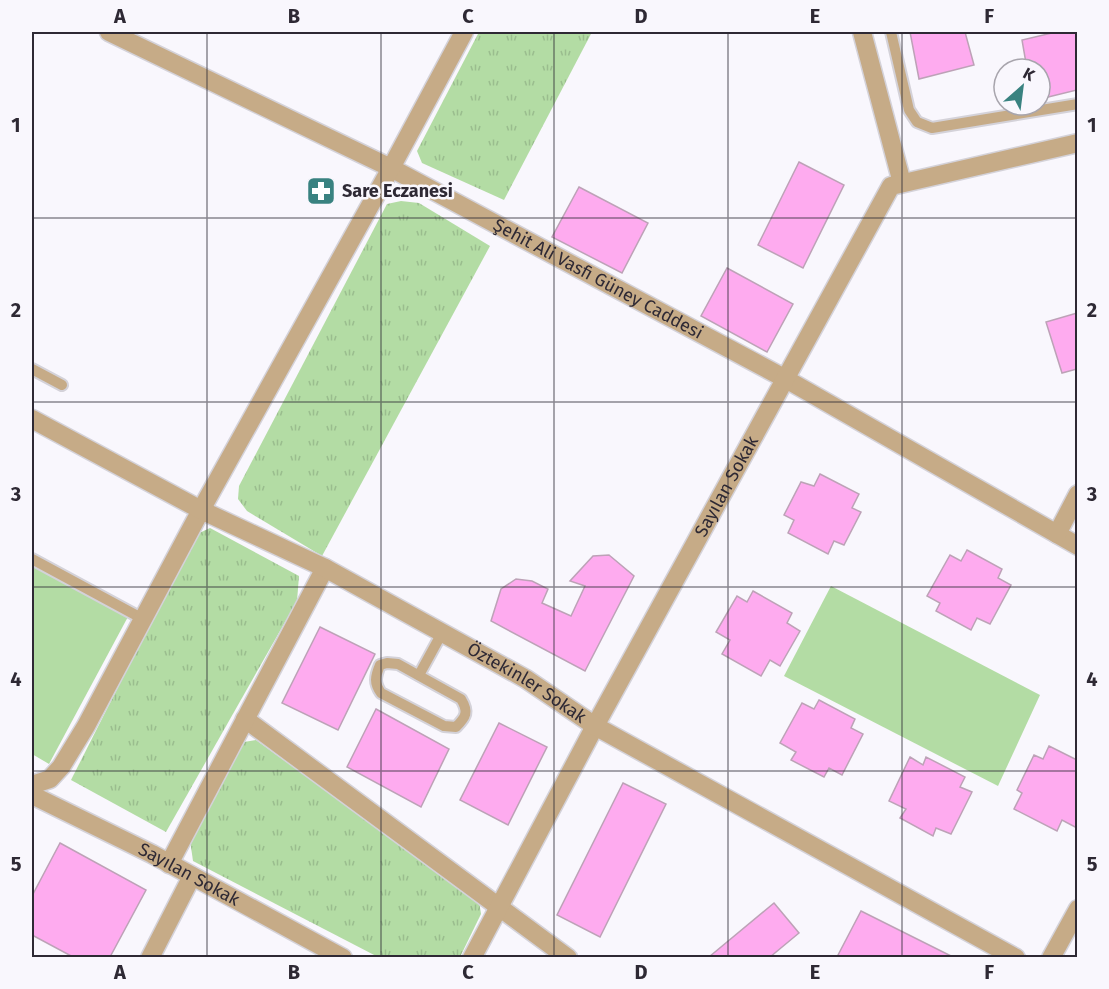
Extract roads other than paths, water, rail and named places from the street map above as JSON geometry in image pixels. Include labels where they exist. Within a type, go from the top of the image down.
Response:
[{"type":"street","name":"Şehit Ali Vasfi Güney Caddesi","points":[[109,32],[391,168],[784,378],[1077,546]]},
{"type":"street","points":[[32,785],[50,779],[61,767],[464,32]]},
{"type":"street","points":[[862,32],[902,183],[1077,143]]},
{"type":"street","name":"Sayılan Sokak","points":[[472,957],[784,378],[891,186],[902,183]]},
{"type":"street","name":"Öztekinler Sokak","points":[[32,419],[201,510],[325,567],[526,679],[595,726],[1016,957]]},
{"type":"street","points":[[1057,534],[1077,494]]},
{"type":"street","points":[[169,864],[325,567]]},
{"type":"street","points":[[245,719],[568,957]]},
{"type":"street","name":"Sayılan Sokak","points":[[32,795],[169,864],[344,957]]},
{"type":"street","points":[[150,957],[192,876]]},
{"type":"street","points":[[1051,957],[1077,909]]},
{"type":"lane","points":[[891,32],[909,110],[917,122],[933,128],[1077,104]]},
{"type":"lane","points":[[32,372],[62,385]]},
{"type":"lane","points":[[32,559],[143,619]]},
{"type":"lane","points":[[419,675],[442,633]]},
{"type":"lane","points":[[387,663],[398,664],[419,675],[461,699],[466,708],[466,718],[456,727],[444,726],[400,705],[381,693],[376,685],[380,665],[387,663]]},
{"type":"place","name":"Sare Eczanesi","points":[[321,191]]}]
